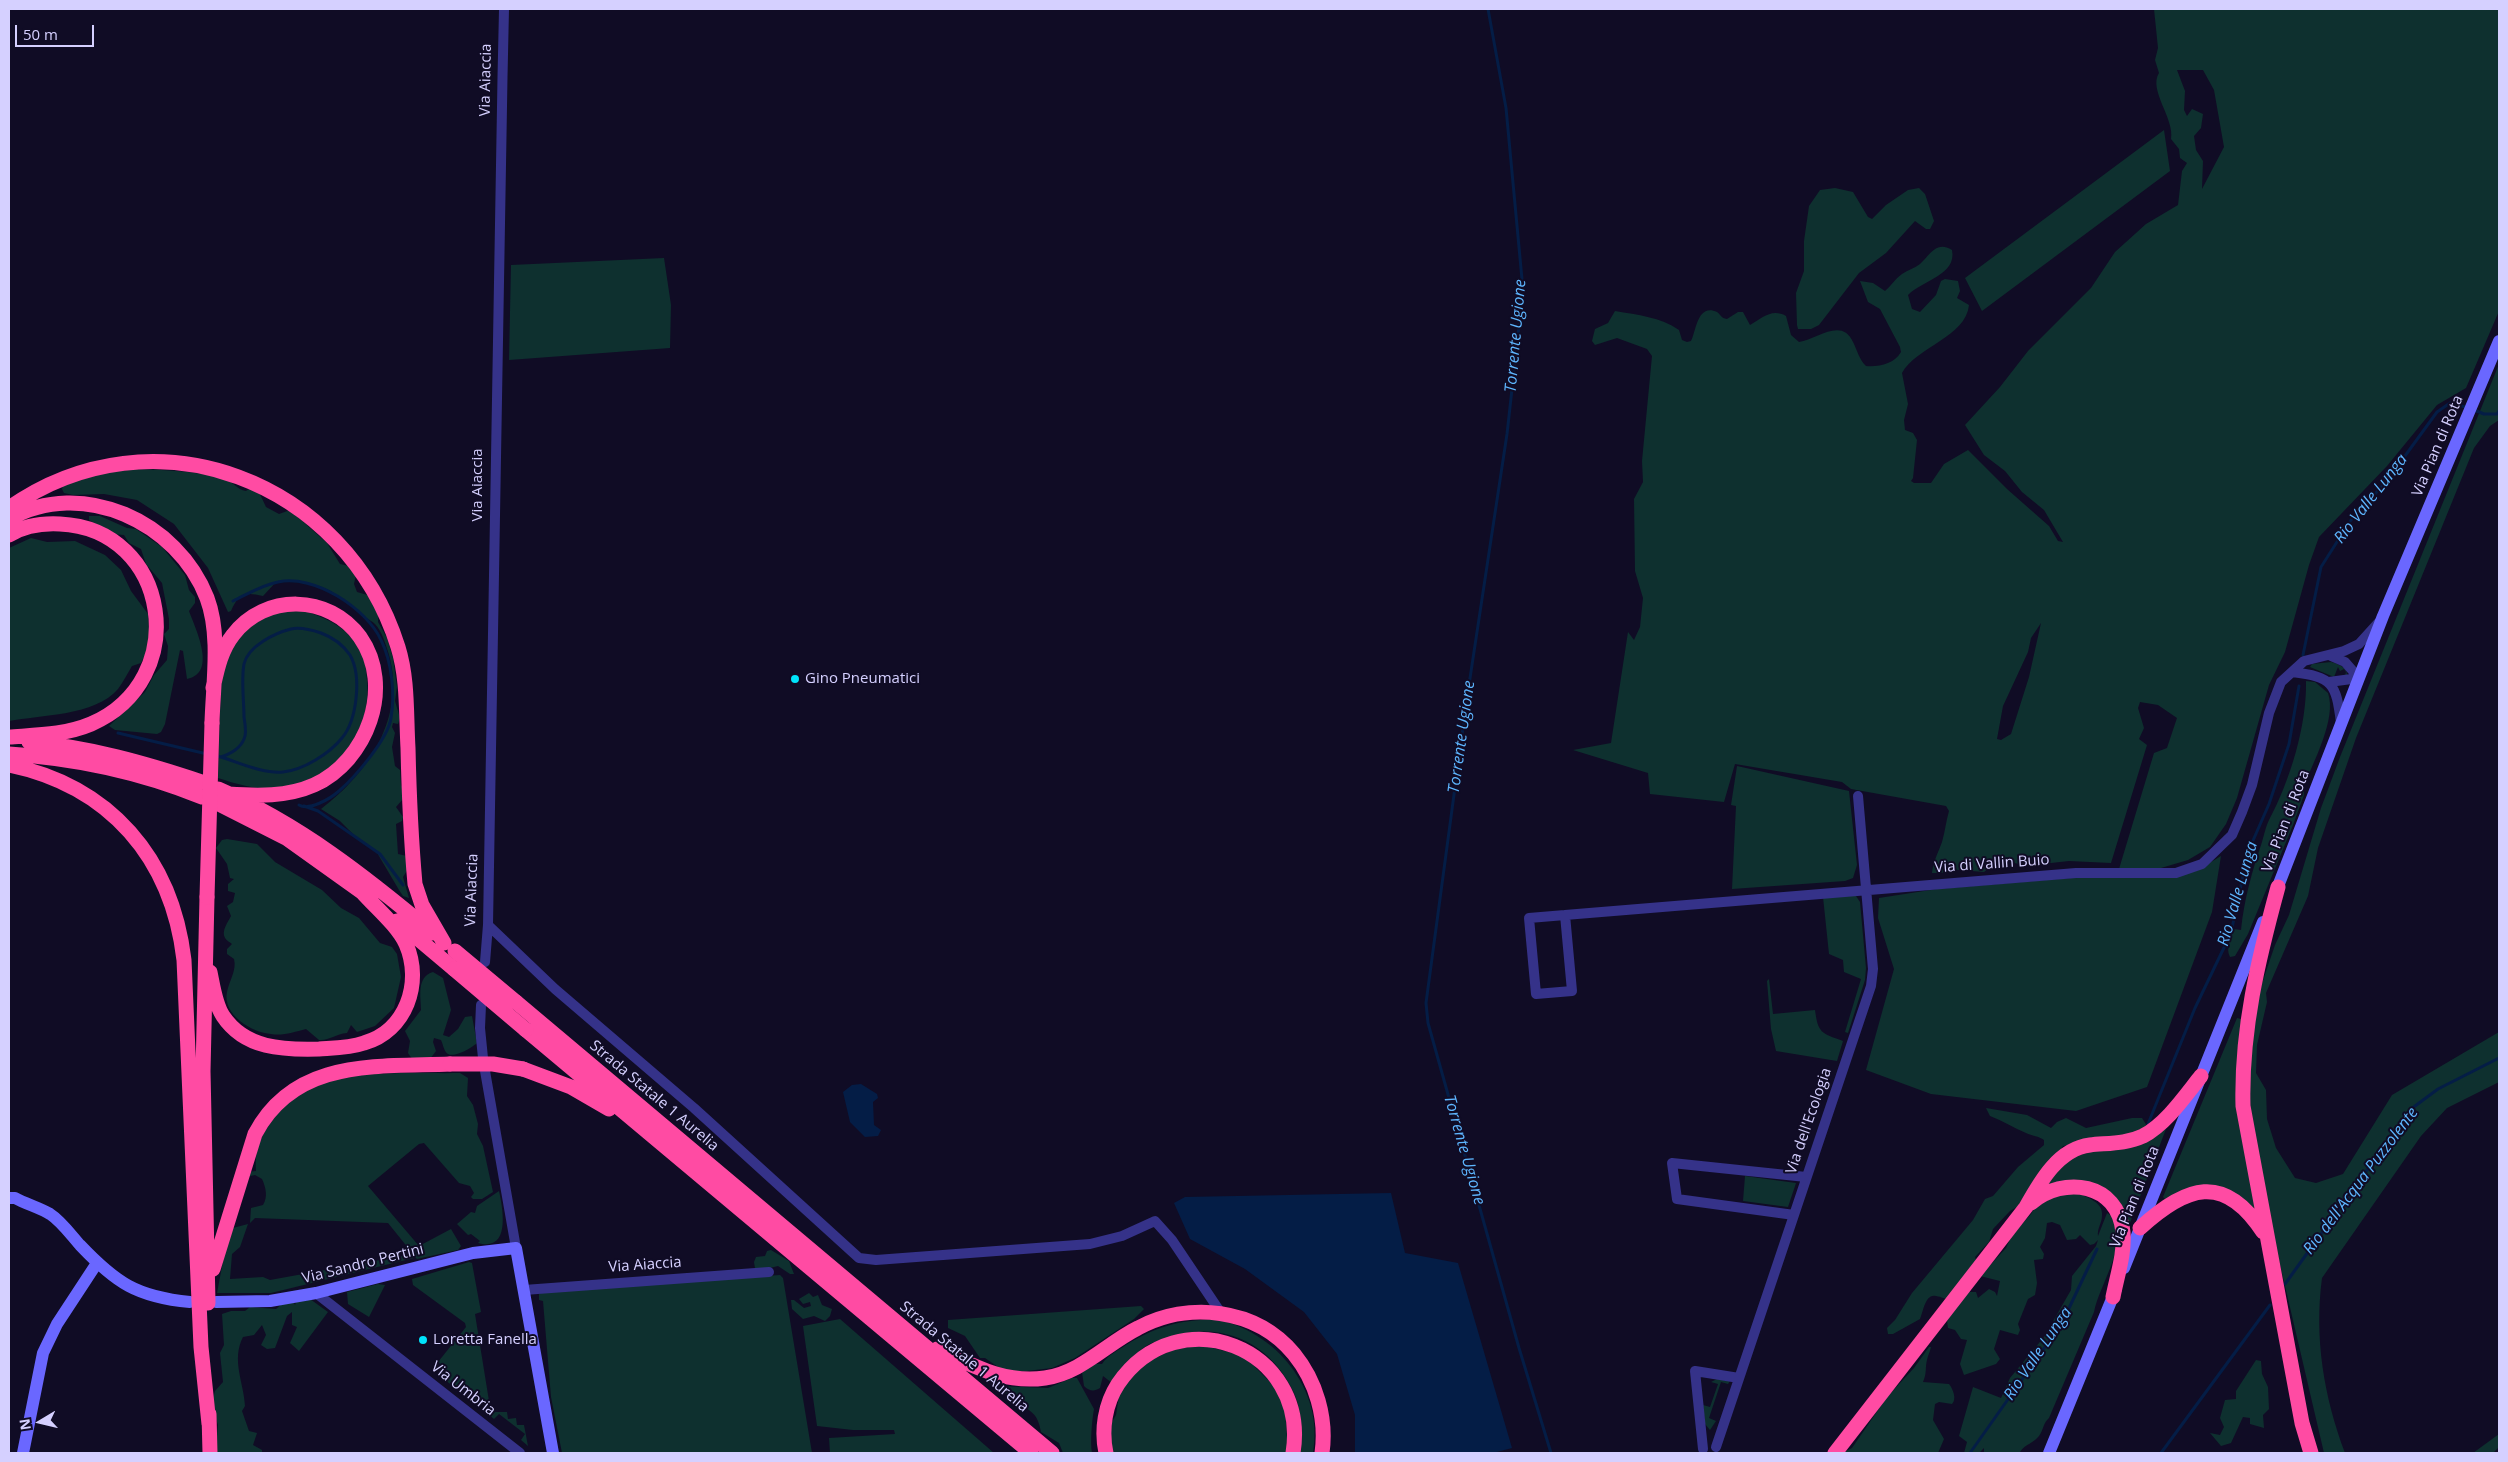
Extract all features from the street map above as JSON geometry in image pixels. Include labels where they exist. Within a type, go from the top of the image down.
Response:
[{"type":"highway","points":[[9,508],[50,485],[86,472],[141,463],[174,463],[219,471],[270,490],[314,519],[340,544],[371,585],[386,613],[399,649],[405,683],[415,884],[422,906],[450,947]]},
{"type":"highway","points":[[9,528],[34,514],[80,504]]},
{"type":"highway","points":[[9,519],[40,506],[80,504],[122,513],[140,521],[166,539],[183,558],[198,581],[212,615],[214,640],[203,1071],[212,1304]]},
{"type":"highway","points":[[9,535],[24,528],[54,524],[79,527],[106,538],[124,551],[143,576],[154,602],[157,629],[154,653],[148,671],[134,692],[114,711],[89,725],[64,731],[9,739]]},
{"type":"highway","points":[[213,688],[226,647],[232,636],[240,627],[261,612],[283,604],[317,606],[340,618],[359,636],[371,659],[374,672],[374,706],[367,730],[356,750],[334,774],[314,785],[286,793],[222,796]]},
{"type":"highway","points":[[9,739],[84,749],[120,757],[202,790],[175,786],[111,768],[71,760],[9,754]]},
{"type":"highway","points":[[9,765],[40,772],[65,782],[108,811],[142,847],[161,877],[174,911],[184,960],[201,1347],[209,1424]]},
{"type":"highway","name":"Strada Statale 1 Aurelia","points":[[222,796],[277,817],[327,849],[450,947],[1052,1453]]},
{"type":"highway","name":"Strada Statale 1 Aurelia","points":[[222,796],[286,838],[362,892],[1031,1453]]},
{"type":"highway","points":[[2278,887],[2257,966],[2242,1069],[2243,1106],[2302,1423],[2311,1453]]},
{"type":"highway","points":[[205,946],[212,985],[222,1015],[245,1037],[263,1046],[284,1050],[332,1048],[366,1043],[381,1036],[397,1022],[412,992],[414,970],[405,942],[362,892]]},
{"type":"highway","points":[[210,1453],[213,1268],[248,1153],[260,1123],[276,1103],[293,1089],[310,1080],[340,1070],[450,1064],[493,1064],[523,1069],[578,1091],[649,1133]]},
{"type":"highway","points":[[1836,1453],[2026,1207],[2044,1177],[2064,1156],[2082,1146],[2124,1141],[2144,1136],[2177,1104],[2201,1076]]},
{"type":"highway","points":[[2026,1207],[2046,1192],[2065,1186],[2092,1190],[2107,1200],[2119,1218],[2123,1230],[2123,1243],[2113,1296]]},
{"type":"highway","points":[[2140,1228],[2160,1209],[2178,1198],[2195,1192],[2214,1193],[2234,1200],[2267,1238]]},
{"type":"highway","points":[[920,1342],[999,1376],[1037,1379],[1059,1375],[1070,1370],[1138,1328],[1159,1318],[1189,1312],[1221,1313],[1243,1318],[1268,1330],[1302,1364],[1318,1398],[1322,1419],[1322,1453]]},
{"type":"highway","points":[[1106,1453],[1104,1436],[1106,1413],[1112,1395],[1124,1376],[1136,1364],[1157,1349],[1175,1342],[1196,1339],[1225,1342],[1240,1348],[1253,1355],[1274,1373],[1284,1387],[1293,1414],[1295,1437],[1293,1453]]},
{"type":"highway","points":[[2302,1423],[2303,1453]]},
{"type":"main road","name":"Via Pian di Rota","points":[[2049,1453],[2278,887],[2383,616],[2469,417],[2499,341]]},
{"type":"main road","points":[[9,1198],[15,1198],[52,1215],[97,1263],[117,1280],[143,1294],[165,1300],[190,1302]]},
{"type":"main road","name":"Via Sandro Pertini","points":[[212,1304],[270,1301],[316,1293],[473,1253],[516,1248]]},
{"type":"main road","points":[[516,1248],[553,1453]]},
{"type":"main road","points":[[23,1453],[43,1352],[56,1324],[97,1263]]},
{"type":"street","name":"Via Aiaccia","points":[[484,962],[488,925],[493,685],[495,411],[504,9]]},
{"type":"street","name":"Via di Vallin Buio","points":[[1565,915],[1572,991],[1536,994],[1529,918],[1867,889],[2076,873],[2176,873],[2202,864],[2232,836],[2252,785],[2275,695],[2281,682],[2304,661],[2331,656],[2358,644],[2383,616]]},
{"type":"street","points":[[2331,656],[2346,662],[2359,678]]},
{"type":"street","points":[[2292,672],[2313,674],[2329,682],[2336,694],[2341,723]]},
{"type":"street","points":[[2329,682],[2359,678]]},
{"type":"street","name":"Via dell'Ecologia","points":[[1716,1447],[1871,986],[1873,969],[1858,796]]},
{"type":"street","points":[[488,925],[555,989],[694,1108],[859,1258],[885,1260],[1090,1244],[1122,1236],[1155,1221],[1172,1240],[1221,1313]]},
{"type":"street","points":[[481,1005],[480,1028],[483,1058]]},
{"type":"street","points":[[485,1071],[516,1248]]},
{"type":"street","points":[[1794,1215],[1677,1199],[1672,1163],[1806,1177]]},
{"type":"street","name":"Via Aiaccia","points":[[524,1290],[769,1272]]},
{"type":"street","name":"Via Umbria","points":[[316,1293],[520,1453]]},
{"type":"street","points":[[1703,1449],[1694,1371],[1738,1378]]},
{"type":"green space","points":[[2154,9],[2499,9],[2499,311],[2466,388],[2437,405],[2387,466],[2319,537],[2309,565],[2285,652],[2269,685],[2237,798],[2226,824],[2210,847],[2188,860],[2161,868],[2119,869],[2154,753],[2167,748],[2177,718],[2158,705],[2140,702],[2138,708],[2144,728],[2139,739],[2147,745],[2111,863],[2069,861],[2024,866],[2009,861],[1994,864],[1984,872],[1948,869],[1942,873],[1932,873],[1949,811],[1946,806],[1851,789],[1842,782],[1735,764],[1724,802],[1650,794],[1648,773],[1573,750],[1611,743],[1628,632],[1634,640],[1640,627],[1643,598],[1635,571],[1634,499],[1643,482],[1642,461],[1652,356],[1647,349],[1617,338],[1595,345],[1592,341],[1595,329],[1608,323],[1615,311],[1649,317],[1664,322],[1679,330],[1682,340],[1687,342],[1691,341],[1698,320],[1705,311],[1717,312],[1727,319],[1738,312],[1743,312],[1750,325],[1767,315],[1776,313],[1786,316],[1791,335],[1799,342],[1836,330],[1842,331],[1853,342],[1866,366],[1881,365],[1890,362],[1898,356],[1901,352],[1900,347],[1880,309],[1868,302],[1860,281],[1873,283],[1885,291],[1900,276],[1920,264],[1934,250],[1946,247],[1952,250],[1952,258],[1949,265],[1938,276],[1908,295],[1912,309],[1920,312],[1936,295],[1941,281],[1945,279],[1958,281],[1960,291],[1957,298],[1969,305],[1966,316],[1959,325],[1950,334],[1918,356],[1902,373],[1908,404],[1904,420],[1905,430],[1913,433],[1917,440],[1913,478],[1911,481],[1914,483],[1931,483],[1944,464],[1968,450],[2007,489],[2049,526],[2058,541],[2063,542],[2044,510],[2022,492],[2005,471],[1984,455],[1965,425],[2000,387],[2028,351],[2091,288],[2115,252],[2146,224],[2178,205],[2182,171],[2187,163],[2180,158],[2179,149],[2171,139],[2169,123],[2159,96],[2157,80],[2159,73],[2155,60],[2158,48]],"holes":[[[2177,70],[2203,70],[2214,90],[2224,147],[2202,189],[2203,161],[2196,150],[2194,136],[2201,128],[2203,114],[2192,109],[2187,116],[2184,110],[2185,91]],[[2041,623],[2029,677],[2011,734],[2001,740],[1997,739],[2003,706],[2028,652],[2031,638]]]},
{"type":"green space","points":[[2164,130],[2170,171],[1982,311],[1965,278]]},
{"type":"green space","points":[[1835,188],[1853,192],[1868,217],[1872,219],[1886,205],[1908,190],[1919,188],[1925,194],[1934,221],[1930,229],[1926,229],[1915,221],[1886,253],[1859,273],[1819,325],[1811,329],[1798,329],[1796,293],[1804,271],[1804,241],[1809,206],[1820,190]]},
{"type":"green space","points":[[664,258],[671,305],[670,348],[509,360],[511,265]]},
{"type":"green space","points":[[2499,364],[2499,420],[2490,426],[2474,448],[2356,738],[2318,848],[2308,896],[2266,993],[2267,1002],[2257,1045],[2256,1073],[2266,1090],[2267,1119],[2276,1148],[2295,1178],[2316,1183],[2343,1174],[2392,1095],[2499,1032],[2499,1082],[2447,1108],[2421,1136],[2322,1278],[2319,1323],[2320,1345],[2326,1389],[2345,1453],[2324,1453],[2264,1196],[2249,1108],[2247,1081],[2257,998],[2275,945],[2289,915],[2321,808],[2340,757]]},
{"type":"green space","points":[[135,469],[179,471],[212,476],[226,479],[246,491],[250,488],[258,490],[266,507],[279,514],[290,510],[327,543],[340,564],[349,566],[356,575],[354,584],[357,592],[371,596],[379,606],[378,622],[387,638],[393,658],[397,687],[395,701],[400,718],[398,724],[393,723],[392,727],[395,733],[392,747],[395,766],[400,770],[403,788],[403,799],[396,807],[403,817],[402,821],[396,824],[398,854],[407,856],[408,869],[403,877],[409,898],[403,896],[376,851],[356,837],[340,821],[321,809],[338,795],[368,761],[388,721],[392,700],[393,678],[389,655],[380,630],[373,622],[331,591],[303,583],[277,581],[263,596],[243,595],[237,600],[231,611],[228,612],[208,568],[174,524],[137,500],[104,494],[73,495],[64,493],[62,489],[63,485],[103,473]]},
{"type":"green space","points":[[89,516],[100,516],[127,528],[136,529],[162,547],[185,575],[189,590],[195,597],[195,603],[189,611],[202,649],[203,659],[201,668],[196,675],[187,679],[183,651],[180,650],[165,724],[161,732],[157,734],[115,730],[109,726],[145,692],[154,675],[167,660],[168,646],[164,634],[169,629],[169,619],[162,583],[146,564],[141,549],[129,543],[124,535],[112,534],[89,520]]},
{"type":"green space","points":[[31,538],[47,542],[75,541],[105,555],[121,570],[131,591],[148,614],[150,645],[141,663],[132,666],[118,689],[96,705],[66,713],[9,721],[9,548]]},
{"type":"green space","points":[[302,610],[326,619],[341,628],[353,639],[362,654],[365,662],[367,697],[359,730],[351,745],[328,770],[297,786],[267,789],[237,784],[218,778],[221,680],[225,657],[244,630],[269,614]]},
{"type":"green space","points":[[2331,662],[2344,668],[2347,672],[2347,675],[2345,676],[2346,672],[2344,669],[2340,671],[2338,667],[2334,677],[2310,667],[2312,664]]},
{"type":"green space","points":[[2306,681],[2315,682],[2328,693],[2330,703],[2327,728],[2304,786],[2304,795],[2293,825],[2248,934],[2235,956],[2230,957],[2228,951],[2229,939],[2234,929],[2241,930],[2249,886],[2266,828],[2284,788],[2296,752],[2304,716]]},
{"type":"green space","points":[[1737,766],[1849,791],[1857,865],[1853,878],[1845,881],[1732,889],[1736,806],[1731,805]]},
{"type":"green space","points":[[227,839],[257,844],[275,862],[322,890],[341,908],[359,918],[380,943],[392,947],[397,954],[401,977],[394,1008],[375,1026],[357,1032],[351,1025],[347,1033],[319,1040],[306,1029],[280,1034],[264,1033],[248,1026],[234,1015],[229,1008],[227,992],[235,963],[234,959],[227,954],[227,949],[232,944],[225,938],[224,932],[231,916],[227,906],[233,902],[235,893],[228,891],[228,884],[234,879],[230,878],[227,864],[216,848],[222,840]]},
{"type":"green space","points":[[2221,856],[2212,912],[2147,1087],[2076,1111],[1931,1094],[1866,1070],[1894,969],[1878,918],[1879,898],[1937,889],[2094,876],[2196,871]]},
{"type":"green space","points":[[1850,894],[1856,896],[1860,902],[1866,968],[1865,980],[1848,1033],[1845,1032],[1861,979],[1844,972],[1843,960],[1829,954],[1823,897]]},
{"type":"green space","points":[[433,972],[443,978],[451,1010],[443,1035],[449,1037],[458,1029],[465,1017],[472,1016],[477,1043],[464,1052],[451,1055],[445,1052],[441,1040],[434,1038],[433,1042],[436,1051],[430,1059],[412,1059],[408,1053],[410,1041],[405,1031],[421,1010],[420,994],[424,978]]},
{"type":"green space","points":[[1769,979],[1773,1014],[1815,1010],[1819,1028],[1825,1034],[1843,1041],[1837,1061],[1776,1051],[1771,1029],[1767,981]]},
{"type":"green space","points":[[2237,1018],[2241,1019],[2257,1212],[2235,1196],[2165,1199],[2163,1197]]},
{"type":"green space","points":[[460,1073],[468,1078],[467,1096],[473,1105],[478,1124],[477,1134],[483,1146],[493,1192],[482,1199],[473,1199],[471,1197],[474,1193],[470,1186],[459,1183],[424,1143],[419,1144],[368,1186],[419,1246],[451,1229],[461,1246],[458,1250],[417,1259],[414,1256],[414,1258],[271,1293],[217,1293],[229,1229],[248,1224],[240,1247],[232,1254],[230,1279],[263,1277],[270,1280],[413,1254],[388,1223],[255,1218],[250,1223],[251,1208],[263,1205],[266,1199],[266,1192],[262,1179],[255,1175],[246,1177],[247,1172],[256,1171],[256,1156],[259,1144],[276,1116],[294,1097],[311,1086],[344,1077],[363,1075]]},
{"type":"green space","points":[[1986,1108],[2027,1115],[2051,1128],[2057,1122],[2066,1118],[2086,1128],[2132,1118],[2142,1118],[2147,1126],[2142,1133],[2063,1146],[2022,1204],[2010,1211],[1993,1229],[1989,1242],[1975,1257],[1976,1260],[1953,1299],[1936,1296],[1929,1297],[1920,1319],[1893,1334],[1888,1334],[1887,1328],[1895,1320],[1912,1293],[1973,1220],[1985,1199],[1993,1196],[2018,1167],[2044,1145],[2044,1140],[1990,1116]]},
{"type":"green space","points":[[2166,1129],[2130,1223],[2125,1222],[2109,1196],[2048,1186],[2047,1181],[2067,1159]]},
{"type":"green space","points":[[1745,1176],[1796,1183],[1788,1207],[1743,1201]]},
{"type":"green space","points":[[499,1191],[503,1218],[500,1235],[496,1241],[489,1244],[478,1243],[480,1241],[471,1234],[468,1235],[457,1224],[471,1212],[475,1213],[477,1206]]},
{"type":"green space","points":[[2076,1192],[2094,1201],[2102,1211],[2098,1236],[2107,1213],[2113,1217],[2117,1229],[2117,1240],[2115,1253],[2094,1312],[2049,1418],[2039,1436],[2020,1452],[1984,1453],[1984,1448],[1979,1453],[1964,1453],[1967,1442],[1959,1436],[1973,1387],[2001,1398],[2010,1378],[2044,1337],[2071,1290],[2072,1276],[2096,1246],[2098,1240],[2090,1245],[2080,1235],[2076,1239],[2067,1240],[2060,1225],[2052,1222],[2047,1223],[2045,1238],[2040,1247],[2044,1254],[2043,1259],[2034,1260],[2037,1283],[2035,1295],[2028,1299],[2018,1324],[2020,1330],[2018,1335],[2000,1330],[1994,1349],[2000,1359],[1996,1364],[1964,1375],[1960,1364],[1967,1340],[1961,1339],[1955,1330],[1948,1328],[1947,1321],[1966,1292],[1976,1292],[1978,1298],[1989,1289],[1995,1292],[1997,1296],[2000,1281],[1980,1276],[2006,1248],[2012,1235],[2031,1214],[2037,1204],[2047,1197]]},
{"type":"green space","points":[[771,1250],[789,1261],[794,1274],[790,1274],[778,1266],[762,1270],[755,1268],[754,1262],[756,1257],[765,1256],[767,1251]]},
{"type":"green space","points":[[469,1262],[472,1263],[481,1312],[475,1314],[489,1401],[478,1406],[440,1376],[446,1368],[438,1362],[466,1327],[465,1323],[413,1285],[412,1279]]},
{"type":"green space","points":[[780,1275],[783,1278],[812,1453],[562,1453],[551,1397],[543,1301],[539,1300],[539,1294],[546,1291]]},
{"type":"green space","points":[[378,1284],[385,1285],[369,1317],[348,1304],[347,1292]]},
{"type":"green space","points":[[809,1293],[813,1297],[818,1295],[822,1305],[832,1309],[830,1316],[825,1321],[814,1316],[803,1319],[792,1309],[791,1300],[794,1300],[804,1308],[811,1306],[810,1302],[803,1304],[799,1299]]},
{"type":"green space","points":[[310,1299],[328,1312],[299,1351],[290,1343],[297,1327],[292,1325],[292,1312],[287,1316],[275,1348],[267,1349],[261,1345],[266,1335],[262,1325],[254,1335],[243,1337],[240,1346],[238,1363],[245,1406],[242,1411],[249,1431],[257,1433],[253,1445],[262,1450],[262,1453],[215,1453],[218,1425],[213,1398],[215,1391],[223,1382],[220,1353],[224,1345],[222,1314],[231,1311],[245,1311],[250,1307],[276,1309],[283,1303],[294,1303],[295,1305],[296,1302]]},
{"type":"green space","points":[[1141,1306],[1144,1309],[1134,1319],[1075,1358],[1052,1368],[1018,1372],[1001,1369],[985,1358],[980,1358],[965,1336],[948,1328],[948,1320]]},
{"type":"green space","points":[[840,1319],[994,1453],[830,1453],[829,1438],[895,1434],[894,1430],[853,1430],[817,1426],[803,1326]]},
{"type":"green space","points":[[1214,1319],[1236,1325],[1257,1336],[1291,1366],[1303,1386],[1311,1407],[1315,1430],[1313,1453],[1300,1453],[1299,1408],[1285,1376],[1260,1350],[1245,1341],[1229,1335],[1212,1332],[1194,1332],[1156,1341],[1137,1353],[1112,1383],[1103,1376],[1100,1388],[1092,1390],[1084,1386],[1082,1372],[1093,1364],[1102,1364],[1113,1353],[1148,1333],[1178,1323]]},
{"type":"green space","points":[[1201,1345],[1244,1356],[1274,1386],[1285,1409],[1288,1453],[1112,1453],[1110,1425],[1116,1415],[1119,1396],[1129,1379],[1146,1362],[1173,1350]]},
{"type":"green space","points":[[1929,1347],[1931,1347],[1923,1382],[1949,1384],[1954,1397],[1952,1404],[1939,1402],[1935,1404],[1933,1420],[1944,1439],[1938,1453],[1842,1453],[1852,1448],[1887,1397],[1914,1368]]},
{"type":"green space","points":[[2256,1360],[2261,1361],[2262,1374],[2268,1387],[2269,1409],[2263,1415],[2264,1428],[2250,1424],[2250,1418],[2243,1417],[2231,1443],[2221,1446],[2210,1433],[2220,1435],[2224,1427],[2220,1418],[2225,1400],[2236,1399],[2236,1391]]},
{"type":"green space","points":[[1072,1378],[1077,1378],[1094,1409],[1092,1453],[1063,1453],[1059,1443],[1041,1432],[1038,1421],[1033,1413],[1014,1404],[1011,1398],[997,1387],[1048,1388]]},
{"type":"green space","points":[[1717,1379],[1730,1381],[1728,1384],[1721,1382],[1709,1418],[1716,1421],[1710,1430],[1705,1424],[1703,1405],[1710,1407],[1718,1384],[1711,1382]]},
{"type":"green space","points":[[489,1412],[507,1412],[508,1419],[516,1418],[517,1425],[524,1425],[528,1446],[521,1440],[525,1434],[499,1414],[494,1419],[488,1414]]},
{"type":"green space","points":[[2499,1434],[2499,1447],[2493,1453],[2473,1453]]},
{"type":"water","points":[[861,1084],[877,1094],[878,1098],[873,1102],[874,1125],[881,1130],[878,1136],[865,1137],[850,1122],[843,1092],[852,1085]]},
{"type":"water","points":[[1391,1193],[1405,1253],[1458,1263],[1512,1448],[1493,1453],[1355,1453],[1355,1415],[1337,1354],[1304,1312],[1245,1269],[1190,1239],[1174,1203],[1185,1197]]},
{"type":"waterway","name":"Torrente Ugione","points":[[1488,9],[1506,108],[1523,290],[1507,434],[1467,698],[1426,1003],[1428,1023],[1519,1348],[1551,1453]]},
{"type":"waterway","name":"Rio Valle Lunga","points":[[2303,655],[2321,567],[2351,520],[2386,482],[2437,412],[2450,403],[2469,408]]},
{"type":"waterway","name":"Rio Valle Lunga","points":[[2474,410],[2484,414],[2497,414],[2499,411]]},
{"type":"waterway","points":[[233,601],[261,587],[278,582],[307,583],[322,588],[351,605],[364,616],[381,640],[388,658],[392,678],[393,699],[389,727],[384,736],[362,767],[339,791],[325,801],[314,805],[299,805]]},
{"type":"waterway","points":[[216,756],[260,770],[283,772],[307,765],[330,750],[347,730],[356,698],[356,674],[354,664],[347,651],[325,635],[298,628],[277,634],[256,646],[247,657],[243,670],[245,737],[237,748],[221,757]]},
{"type":"waterway","name":"Rio Valle Lunga","points":[[2148,1124],[2195,1008],[2231,933],[2248,852],[2269,804],[2289,744],[2299,686]]},
{"type":"waterway","points":[[118,733],[207,754]]},
{"type":"waterway","points":[[304,806],[318,811],[380,854],[403,885]]},
{"type":"waterway","name":"Rio dell'Acqua Puzzolente","points":[[2285,1284],[2411,1109],[2438,1089],[2499,1058]]},
{"type":"waterway","name":"Rio Valle Lunga","points":[[1970,1453],[2062,1323],[2097,1249]]},
{"type":"waterway","name":"Rio dell'Acqua Puzzolente","points":[[2161,1453],[2270,1305]]},
{"type":"place","name":"Gino Pneumatici","points":[[795,679]]},
{"type":"place","name":"Loretta Fanella","points":[[423,1340]]}]
